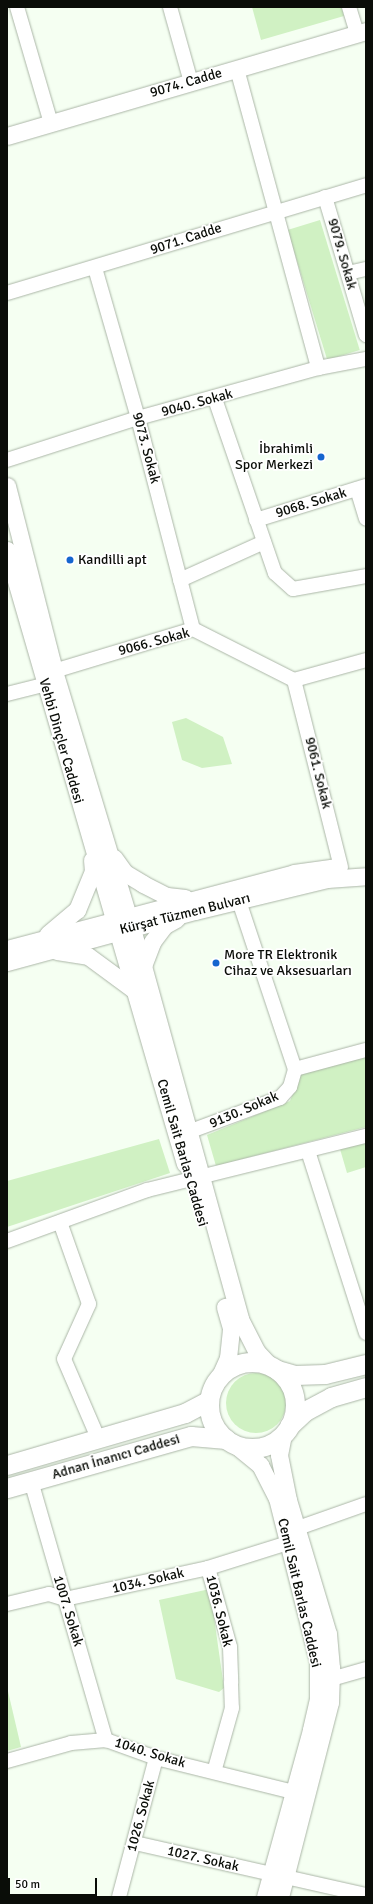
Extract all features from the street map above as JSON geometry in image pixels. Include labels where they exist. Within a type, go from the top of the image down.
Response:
[{"type":"main road","points":[[366,1364],[325,1374],[295,1375],[274,1368],[243,1363],[220,1376],[210,1400],[215,1426],[230,1441],[260,1447],[286,1430],[306,1411],[332,1397],[366,1387]]},
{"type":"main road","points":[[274,1368],[293,1392],[294,1410],[286,1430]]},
{"type":"main road","name":"Adnan İnanıcı Caddesi","points":[[7,1465],[185,1413],[210,1400]]},
{"type":"main road","name":"Adnan İnanıcı Caddesi","points":[[7,1488],[191,1436],[230,1441]]},
{"type":"street","points":[[17,7],[51,123]]},
{"type":"street","points":[[170,7],[191,82]]},
{"type":"street","points":[[349,7],[361,33]]},
{"type":"street","name":"9074. Cadde","points":[[7,136],[361,33]]},
{"type":"street","points":[[237,69],[318,368]]},
{"type":"street","name":"9071. Cadde","points":[[7,293],[94,268],[275,211],[366,186]]},
{"type":"street","name":"9079. Sokak","points":[[326,197],[366,334]]},
{"type":"street","name":"9073. Sokak","points":[[94,268],[138,418],[193,629]]},
{"type":"street","points":[[348,273],[366,268]]},
{"type":"street","name":"9040. Sokak","points":[[7,460],[138,418],[215,399],[318,368],[366,359]]},
{"type":"street","points":[[215,399],[275,573],[293,589],[366,576]]},
{"type":"street","points":[[7,486],[54,671],[108,851],[122,923]]},
{"type":"street","points":[[361,488],[366,518]]},
{"type":"street","name":"9068. Sokak","points":[[256,520],[361,488]]},
{"type":"street","points":[[180,580],[264,542]]},
{"type":"street","name":"Vehbi Dinçler Caddesi","points":[[7,550],[44,685],[90,842],[122,923]]},
{"type":"street","name":"9066. Sokak","points":[[54,671],[193,629],[294,680]]},
{"type":"street","points":[[294,680],[366,660]]},
{"type":"street","name":"9061. Sokak","points":[[294,680],[341,867]]},
{"type":"street","points":[[7,694],[44,685]]},
{"type":"street","points":[[41,946],[77,910],[93,871],[90,842]]},
{"type":"street","points":[[108,851],[125,873],[167,896],[195,905]]},
{"type":"street","name":"Kürşat Tüzmen Bulvarı","points":[[7,962],[41,946],[122,923],[195,905],[294,873],[366,865]]},
{"type":"street","name":"Kürşat Tüzmen Bulvarı","points":[[195,905],[239,901],[327,880],[366,876]]},
{"type":"street","points":[[239,901],[295,1069],[366,1050]]},
{"type":"street","points":[[143,966],[152,942],[165,925],[195,905]]},
{"type":"street","name":"Cemil Sait Barlas Caddesi","points":[[122,923],[143,966],[182,1134]]},
{"type":"street","name":"Cemil Sait Barlas Caddesi","points":[[122,923],[137,992],[240,1319],[256,1351],[274,1368]]},
{"type":"street","points":[[41,946],[72,951],[88,956],[137,992]]},
{"type":"street","name":"Kürşat Tüzmen Bulvarı","points":[[7,949],[41,946]]},
{"type":"street","name":"9130. Sokak","points":[[182,1134],[280,1098],[290,1087],[295,1069]]},
{"type":"street","points":[[7,1241],[147,1190],[366,1136]]},
{"type":"street","points":[[308,1151],[366,1333]]},
{"type":"street","name":"Cemil Sait Barlas Caddesi","points":[[195,1179],[231,1328],[228,1358],[220,1376]]},
{"type":"street","points":[[60,1222],[89,1304],[64,1359],[98,1438]]},
{"type":"street","name":"Cemil Sait Barlas Caddesi","points":[[280,1897],[278,1876],[293,1792],[318,1699],[318,1661],[292,1536],[279,1455],[286,1430]]},
{"type":"street","name":"Cemil Sait Barlas Caddesi","points":[[230,1441],[260,1465],[277,1498],[328,1634],[331,1679],[330,1702],[278,1876],[265,1897]]},
{"type":"street","name":"1007. Sokak","points":[[31,1481],[106,1740]]},
{"type":"street","name":"1034. Sokak","points":[[7,1604],[49,1594],[65,1600],[208,1568],[292,1536],[366,1504]]},
{"type":"street","name":"1036. Sokak","points":[[208,1568],[230,1647],[232,1708],[214,1772]]},
{"type":"street","points":[[331,1679],[366,1669]]},
{"type":"street","name":"1040. Sokak","points":[[7,1761],[72,1743],[106,1740],[156,1758],[293,1792]]},
{"type":"street","name":"1026. Sokak","points":[[119,1897],[135,1843],[156,1758]]},
{"type":"street","name":"1027. Sokak","points":[[135,1843],[366,1895]]},
{"type":"green space","points":[[252,7],[342,7],[344,16],[261,40]]},
{"type":"green space","points":[[320,220],[360,350],[327,360],[287,230]]},
{"type":"green space","points":[[186,718],[223,737],[232,764],[202,768],[182,760],[172,722]]},
{"type":"green space","points":[[366,1056],[366,1127],[216,1166],[207,1135],[290,1101],[301,1073]]},
{"type":"green space","points":[[159,1139],[170,1173],[7,1227],[7,1181]]},
{"type":"green space","points":[[366,1141],[366,1167],[347,1173],[340,1149]]},
{"type":"green space","points":[[250,1373],[262,1373],[273,1378],[281,1386],[286,1397],[284,1415],[273,1428],[262,1433],[250,1433],[239,1428],[231,1420],[226,1409],[226,1397],[231,1386],[239,1378]]},
{"type":"green space","points":[[210,1589],[224,1688],[219,1692],[176,1679],[159,1600]]},
{"type":"green space","points":[[7,1687],[21,1747],[7,1751]]},
{"type":"place","name":"İbrahimli Spor Merkezi","points":[[321,457]]},
{"type":"place","name":"Kandilli apt","points":[[70,560]]},
{"type":"place","name":"More TR Elektronik Cihaz ve Aksesuarları","points":[[216,963]]}]
